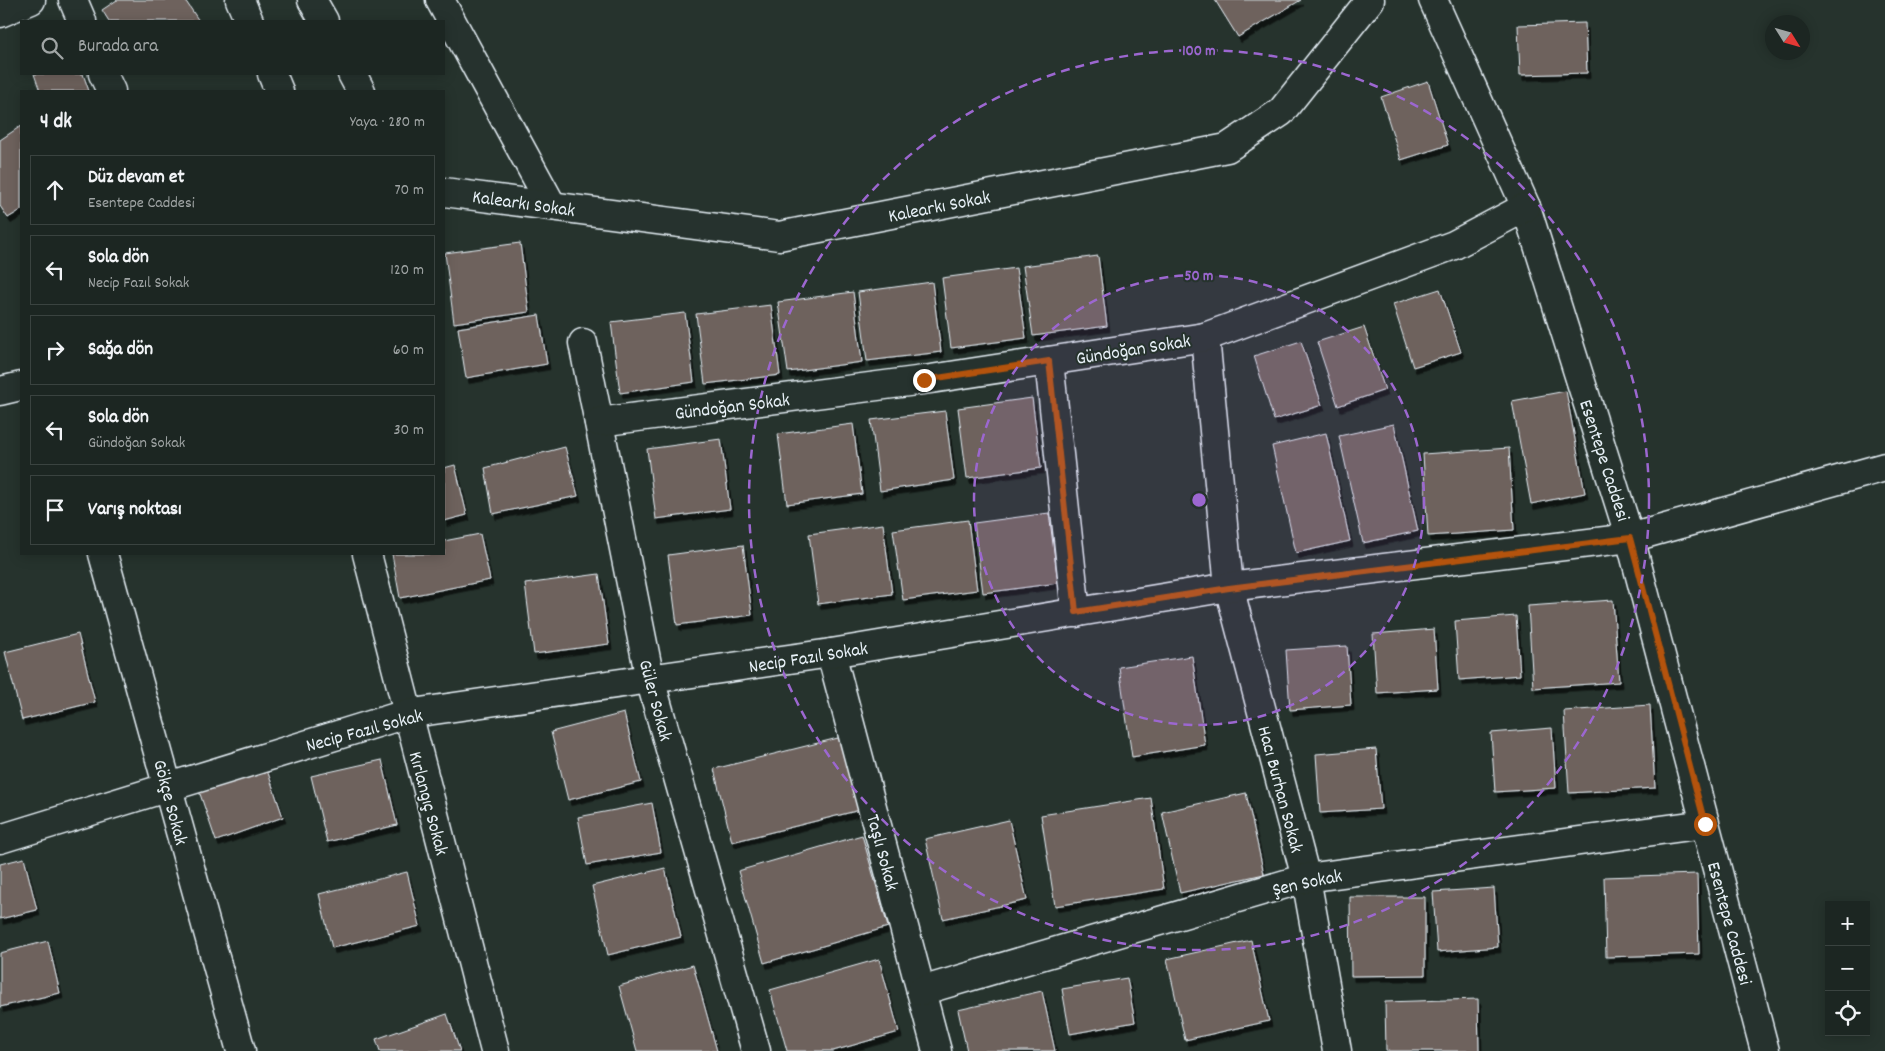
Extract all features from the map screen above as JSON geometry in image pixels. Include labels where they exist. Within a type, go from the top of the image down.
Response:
[{"type":"street","points":[[0,13],[31,0]]},
{"type":"street","points":[[73,0],[82,20]]},
{"type":"street","points":[[240,0],[249,20]]},
{"type":"street","points":[[312,0],[323,20]]},
{"type":"street","points":[[440,0],[552,206]]},
{"type":"street","name":"Kalearkı Sokak","points":[[445,192],[779,236],[1227,148],[1281,112],[1370,0]]},
{"type":"street","name":"Esentepe Caddesi","points":[[1433,0],[1526,207],[1630,538],[1765,1051]]},
{"type":"street","points":[[103,75],[111,90]]},
{"type":"street","points":[[272,75],[279,90]]},
{"type":"street","points":[[353,75],[360,90]]},
{"type":"street","name":"Gündoğan Sokak","points":[[599,422],[924,380],[1205,337],[1454,245],[1526,207]]},
{"type":"street","name":"Hacı Burhan Sokak","points":[[1205,337],[1229,588],[1306,878],[1337,1051]]},
{"type":"street","name":"Güler Sokak","points":[[583,343],[650,679],[756,1051]]},
{"type":"street","points":[[1049,361],[1076,612]]},
{"type":"street","points":[[0,391],[20,386]]},
{"type":"street","name":"Necip Fazıl Sokak","points":[[0,839],[406,714],[831,653],[1229,588],[1630,538],[1885,467]]},
{"type":"street","name":"Gökçe Sokak","points":[[103,555],[241,1051]]},
{"type":"street","name":"Kırlangıç Sokak","points":[[367,555],[406,714],[495,1051]]},
{"type":"street","name":"Taşlı Sokak","points":[[831,653],[937,1051]]},
{"type":"street","name":"Şen Sokak","points":[[921,991],[1306,878],[1705,824]]},
{"type":"building","points":[[117,0],[185,0],[198,20],[108,20],[102,10]]},
{"type":"building","points":[[1215,0],[1301,0],[1238,37]]},
{"type":"building","points":[[1585,23],[1587,73],[1520,75],[1518,25]]},
{"type":"building","points":[[34,75],[83,75],[89,90],[40,90]]},
{"type":"building","points":[[1428,81],[1448,145],[1401,160],[1381,97]]},
{"type":"building","points":[[20,127],[20,211],[8,218],[0,206],[0,140]]},
{"type":"building","points":[[520,243],[529,312],[454,323],[445,253]]},
{"type":"building","points":[[1098,256],[1107,326],[1033,336],[1023,266]]},
{"type":"building","points":[[1016,268],[1026,338],[951,348],[942,278]]},
{"type":"building","points":[[932,282],[941,352],[867,361],[858,292]]},
{"type":"building","points":[[1440,289],[1461,352],[1413,367],[1393,304]]},
{"type":"building","points":[[853,292],[862,362],[788,372],[778,302]]},
{"type":"building","points":[[771,305],[780,375],[705,384],[696,314]]},
{"type":"building","points":[[685,313],[694,382],[620,393],[611,322]]},
{"type":"building","points":[[539,315],[547,364],[466,378],[458,328]]},
{"type":"building","points":[[1364,327],[1385,390],[1338,406],[1317,342]]},
{"type":"building","points":[[1301,341],[1322,405],[1274,420],[1254,356]]},
{"type":"building","points":[[1566,391],[1585,493],[1531,504],[1512,401]]},
{"type":"building","points":[[1032,398],[1041,468],[967,478],[958,408]]},
{"type":"building","points":[[945,411],[954,480],[880,491],[871,420]]},
{"type":"building","points":[[853,424],[862,494],[787,504],[778,434]]},
{"type":"building","points":[[1394,424],[1418,531],[1363,543],[1339,436]]},
{"type":"building","points":[[1326,433],[1350,541],[1296,553],[1272,446]]},
{"type":"building","points":[[721,439],[730,509],[656,519],[647,449]]},
{"type":"building","points":[[565,447],[578,496],[493,514],[485,468]]},
{"type":"building","points":[[1509,448],[1514,530],[1428,536],[1423,454]]},
{"type":"building","points":[[455,465],[467,515],[445,521],[445,468]]},
{"type":"building","points":[[1049,513],[1058,583],[983,593],[974,523]]},
{"type":"building","points":[[968,520],[977,590],[903,600],[893,530]]},
{"type":"building","points":[[883,524],[892,594],[818,604],[809,534]]},
{"type":"building","points":[[480,534],[490,580],[400,598],[392,555],[445,555],[445,541]]},
{"type":"building","points":[[743,545],[752,615],[677,625],[668,555]]},
{"type":"building","points":[[599,574],[609,644],[534,654],[525,584]]},
{"type":"building","points":[[1613,600],[1619,682],[1533,688],[1528,606]]},
{"type":"building","points":[[1516,616],[1520,675],[1459,680],[1455,621]]},
{"type":"building","points":[[1434,629],[1438,689],[1377,693],[1373,634]]},
{"type":"building","points":[[78,634],[95,702],[22,720],[5,652]]},
{"type":"building","points":[[1347,646],[1351,705],[1290,710],[1286,650]]},
{"type":"building","points":[[1192,656],[1205,745],[1132,757],[1119,667]]},
{"type":"building","points":[[1650,705],[1655,788],[1569,793],[1564,711]]},
{"type":"building","points":[[624,713],[641,782],[568,800],[551,732]]},
{"type":"building","points":[[1552,728],[1556,788],[1495,792],[1491,733]]},
{"type":"building","points":[[842,737],[860,810],[732,842],[714,769]]},
{"type":"building","points":[[1376,749],[1381,809],[1320,813],[1316,754]]},
{"type":"building","points":[[382,760],[397,825],[327,842],[311,776]]},
{"type":"building","points":[[265,764],[283,817],[216,841],[198,788]]},
{"type":"building","points":[[1246,793],[1264,874],[1180,893],[1162,812]]},
{"type":"building","points":[[1151,798],[1164,889],[1055,906],[1041,815]]},
{"type":"building","points":[[652,803],[661,852],[587,865],[578,817]]},
{"type":"building","points":[[1009,820],[1027,900],[943,919],[925,839]]},
{"type":"building","points":[[862,835],[888,927],[764,963],[738,871]]},
{"type":"building","points":[[24,858],[37,910],[0,919],[0,864]]},
{"type":"building","points":[[665,868],[681,937],[608,955],[592,886]]},
{"type":"building","points":[[407,872],[420,926],[332,948],[319,894]]},
{"type":"building","points":[[1697,874],[1699,954],[1606,957],[1604,877]]},
{"type":"building","points":[[1494,888],[1498,947],[1437,952],[1433,892]]},
{"type":"building","points":[[1350,897],[1425,897],[1425,975],[1351,976]]},
{"type":"building","points":[[1251,940],[1269,1021],[1185,1040],[1167,959]]},
{"type":"building","points":[[48,941],[60,993],[0,1007],[0,953]]},
{"type":"building","points":[[879,959],[899,1032],[833,1051],[787,1051],[770,990]]},
{"type":"building","points":[[693,965],[717,1051],[637,1051],[619,986]]},
{"type":"building","points":[[1127,978],[1135,1022],[1070,1034],[1062,989]]},
{"type":"building","points":[[1042,991],[1055,1051],[967,1051],[958,1010]]},
{"type":"building","points":[[1478,999],[1479,1051],[1386,1051],[1385,1002]]},
{"type":"building","points":[[447,1014],[460,1051],[380,1051],[376,1039]]},
{"type":"route","points":[[924,380],[1049,361],[1076,612],[1229,588],[1630,538],[1705,824]]}]
